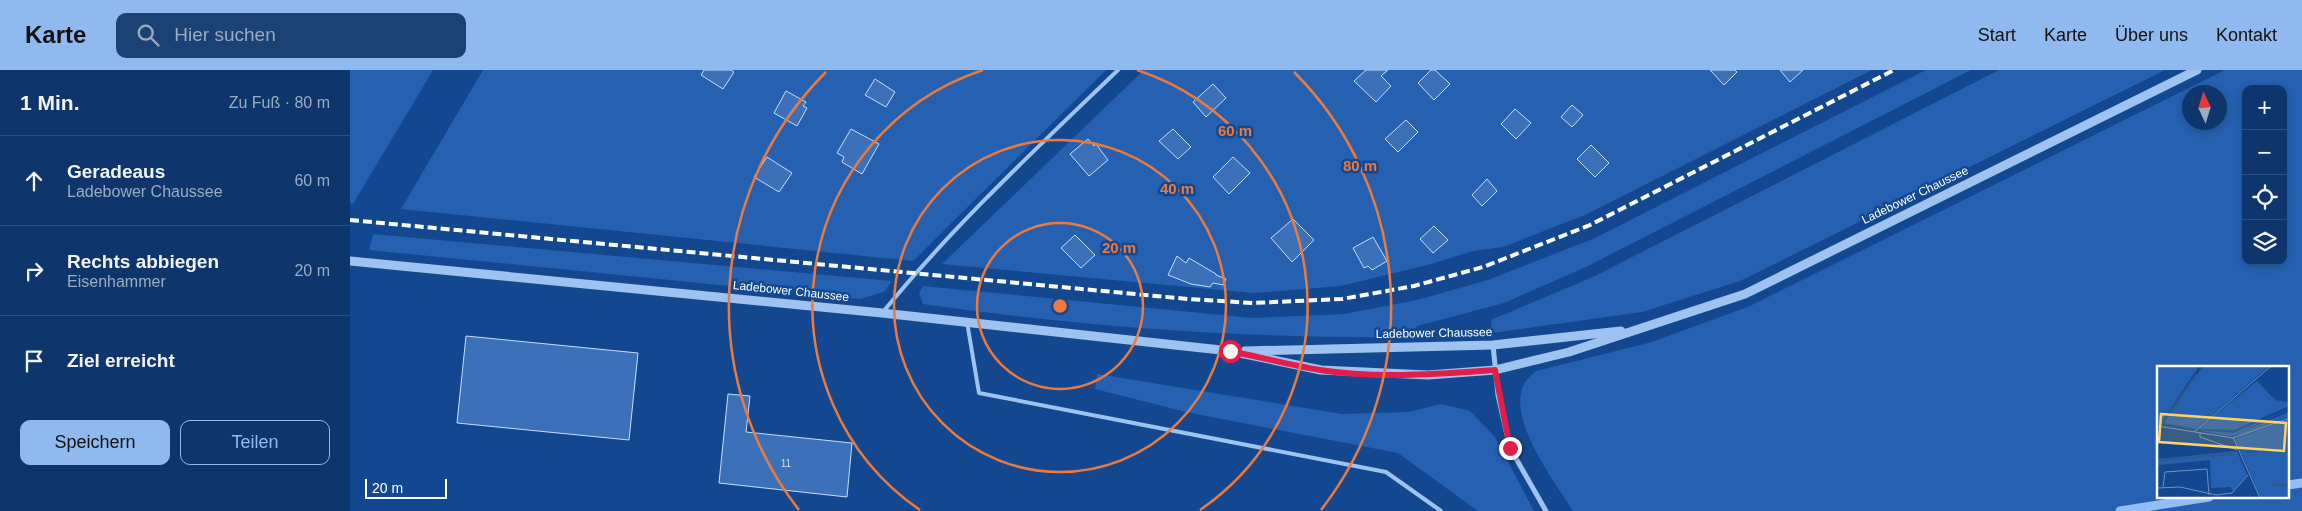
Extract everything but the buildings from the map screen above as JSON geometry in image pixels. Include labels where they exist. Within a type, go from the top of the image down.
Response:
[{"type":"street","name":"Ladebower Chaussee","points":[[350,261],[882,313],[1230,351],[1321,370],[1371,374],[1428,375],[1495,370],[1569,352],[1745,294],[2198,70]]},
{"type":"street","name":"Ladebower Chaussee","points":[[1230,351],[1493,345],[1638,329]]},
{"type":"street","points":[[1493,345],[1495,370],[1510,448],[1546,511]]},
{"type":"lane","points":[[882,313],[968,215],[1118,70]]},
{"type":"lane","points":[[967,322],[979,393],[1386,472],[1441,511]]},
{"type":"shaded area","points":[[350,70],[433,70],[353,204],[350,203]]},
{"type":"shaded area","points":[[483,70],[1106,70],[913,261],[401,209]]},
{"type":"shaded area","points":[[1144,70],[1872,70],[1585,215],[1503,247],[1473,251],[1431,264],[1341,286],[1253,293],[942,264]]},
{"type":"shaded area","points":[[1926,70],[1971,70],[1588,266],[1504,303],[1417,326],[1412,337],[1228,334],[1106,325],[923,304],[919,293],[923,286],[1253,318],[1344,314],[1417,300],[1488,280],[1595,238]]},
{"type":"shaded area","points":[[1999,70],[2165,70],[1740,281],[1642,312],[1492,333],[1491,320],[1593,277]]},
{"type":"shaded area","points":[[2225,70],[2302,70],[2302,511],[1573,511],[1545,468],[1527,433],[1522,416],[1520,400],[1523,386],[1536,371],[1652,342],[1750,306],[2182,91],[2182,130],[2227,130],[2227,85],[2195,85]]},
{"type":"shaded area","points":[[373,234],[892,281],[884,292],[860,299],[369,250]]},
{"type":"shaded area","points":[[1097,374],[1342,414],[1409,412],[1441,404],[1470,411],[1495,437],[1534,511],[1478,511],[1398,453],[1186,412],[1095,389]]},
{"type":"waterway","points":[[2290,485],[2302,483]]},
{"type":"waterway","points":[[2120,511],[2203,498]]},
{"type":"railway","points":[[350,220],[1188,299],[1253,303],[1342,299],[1414,286],[1483,267],[1590,225],[1894,70]]},
{"type":"route","points":[[1230,351],[1321,370],[1371,374],[1428,375],[1495,370],[1498,395],[1510,448]]}]
